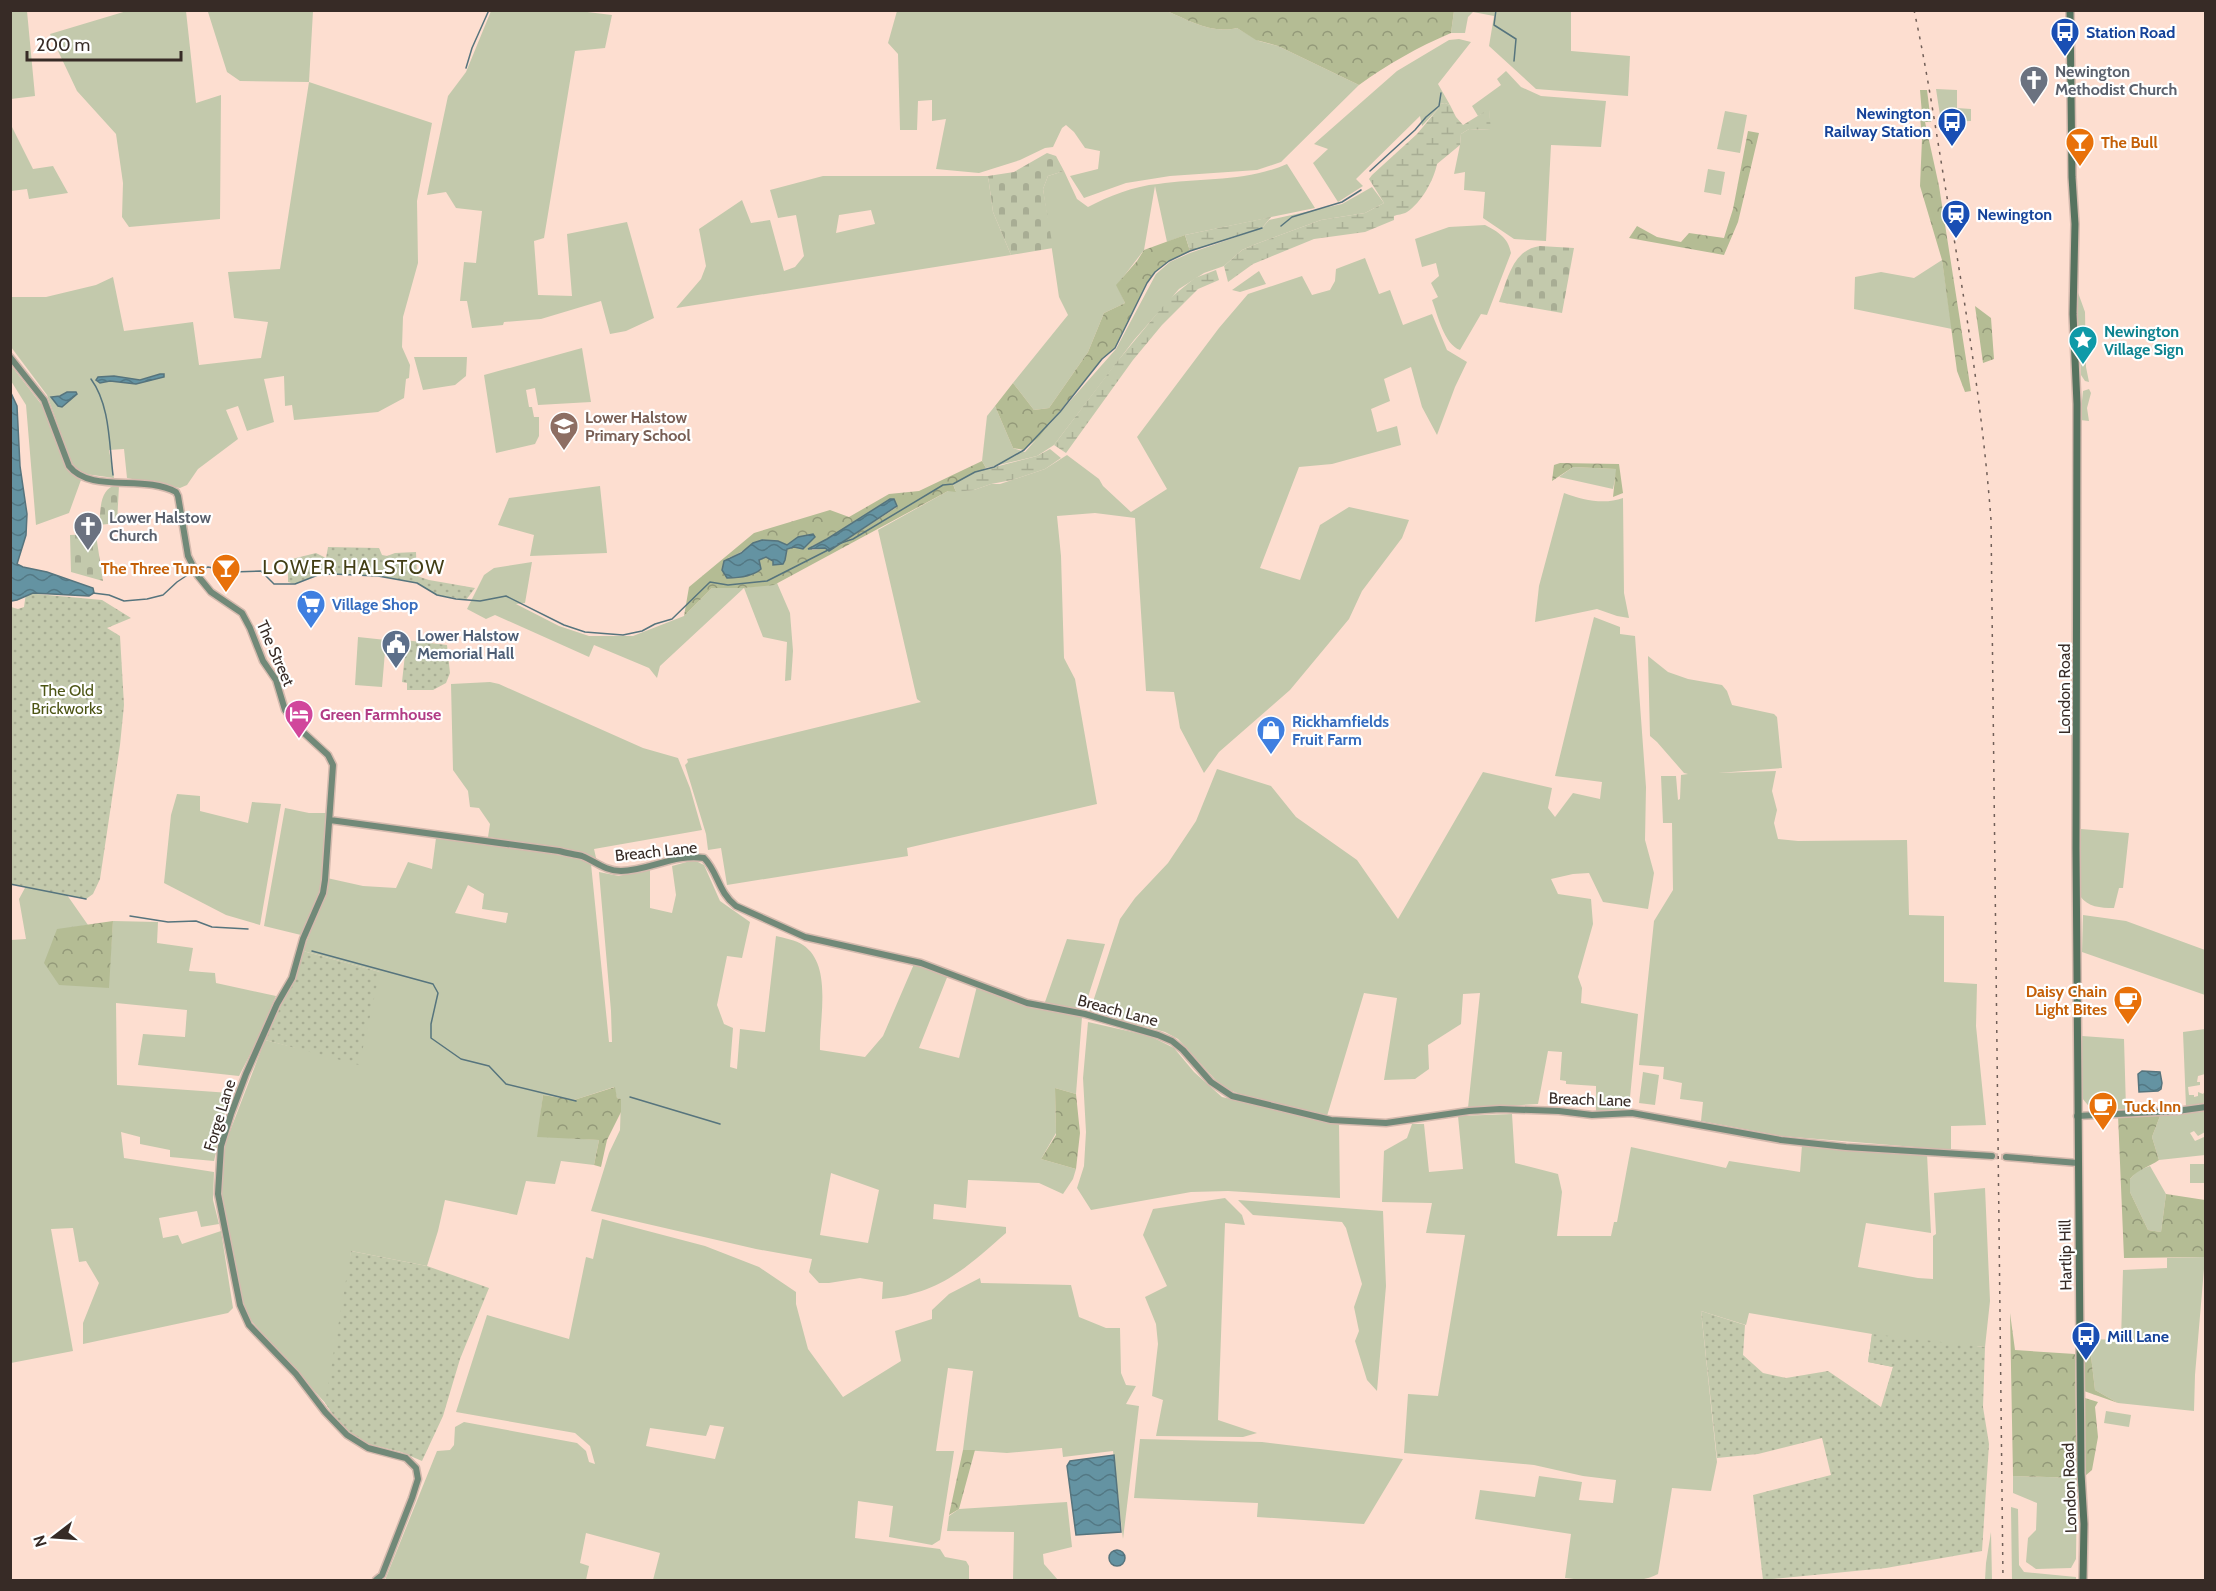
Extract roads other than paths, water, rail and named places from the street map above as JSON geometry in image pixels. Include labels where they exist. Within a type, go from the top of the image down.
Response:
[{"type":"main road","name":"London Road","points":[[2070,10],[2077,395],[2077,1116]]},
{"type":"main road","name":"Hartlip Hill","points":[[2077,1116],[2080,1394]]},
{"type":"main road","name":"London Road","points":[[2080,1394],[2084,1524],[2083,1581]]},
{"type":"street","name":"The Street","points":[[10,357],[44,400],[69,466],[80,477],[157,485],[172,490],[178,496],[186,549],[192,566],[211,592],[242,613],[263,661],[276,680],[283,704]]},
{"type":"street","name":"Forge Lane","points":[[283,704],[285,710],[331,760],[333,770],[326,880],[303,939],[292,978],[277,1004],[231,1114],[221,1146],[218,1194],[241,1308],[249,1325],[296,1374],[347,1436],[368,1448],[406,1458],[416,1468],[418,1479],[412,1498],[382,1575],[376,1581]]},
{"type":"street","name":"Breach Lane","points":[[330,820],[559,851],[583,857],[614,871],[624,871],[673,860],[704,858],[724,896],[736,906],[805,937],[921,963],[1028,1002],[1085,1014],[1158,1035],[1184,1050],[1211,1082],[1232,1096],[1331,1120],[1386,1123],[1475,1110],[1500,1109],[1559,1111],[1592,1115],[1632,1113],[1781,1140],[1846,1147],[1992,1156]]},
{"type":"street","points":[[2077,1116],[2177,1111],[2205,1107]]},
{"type":"street","points":[[2006,1158],[2078,1163]]},
{"type":"water","points":[[164,374],[164,377],[136,384],[110,381],[100,383],[96,380],[98,377],[114,376],[140,380]]},
{"type":"water","points":[[67,392],[77,394],[62,407],[58,406],[51,397],[60,396]]},
{"type":"water","points":[[11,393],[17,406],[20,466],[27,514],[26,535],[17,564],[93,588],[94,593],[89,596],[33,593],[11,601]]},
{"type":"water","points":[[890,499],[894,499],[897,506],[829,551],[825,548],[808,549],[827,539]]},
{"type":"water","points":[[813,534],[815,537],[803,549],[794,547],[787,549],[783,564],[773,565],[773,561],[766,557],[759,560],[761,569],[757,572],[736,578],[727,578],[722,570],[724,561],[741,553],[753,543],[762,540],[778,541],[787,545],[798,537]]},
{"type":"water","points":[[2142,1071],[2160,1072],[2161,1089],[2139,1092],[2138,1074]]},
{"type":"water","points":[[1114,1455],[1121,1532],[1076,1535],[1067,1466],[1070,1461]]},
{"type":"water","points":[[1117,1550],[1123,1552],[1125,1558],[1123,1564],[1117,1566],[1111,1564],[1109,1558],[1111,1552]]},
{"type":"waterway","points":[[466,68],[489,10]]},
{"type":"waterway","points":[[1496,10],[1494,25],[1516,39],[1514,61]]},
{"type":"waterway","points":[[1370,171],[1439,106],[1441,93]]},
{"type":"waterway","points":[[1281,226],[1292,217],[1342,202],[1361,190]]},
{"type":"waterway","points":[[838,544],[853,539],[943,485],[953,484],[975,472],[994,467],[1024,450],[1060,412],[1102,359],[1115,348],[1147,283],[1155,272],[1169,261],[1190,251],[1262,228]]},
{"type":"waterway","points":[[91,379],[102,400],[105,412],[113,475]]},
{"type":"waterway","points":[[197,571],[208,567],[232,572],[261,571],[274,584],[295,584],[318,575],[378,576],[417,583],[437,595],[456,599],[480,601],[506,596],[564,625],[585,632],[623,635],[642,631],[672,619],[710,582],[728,585],[767,581],[834,547]]},
{"type":"waterway","points":[[93,593],[109,595],[124,601],[147,599],[163,595],[192,572]]},
{"type":"waterway","points":[[10,884],[86,899]]},
{"type":"waterway","points":[[130,916],[168,922],[196,921],[212,927],[248,929]]},
{"type":"waterway","points":[[312,951],[433,984],[438,993],[431,1024],[431,1038],[461,1059],[489,1066],[506,1084],[576,1101]]},
{"type":"waterway","points":[[630,1097],[720,1124]]},
{"type":"tunnel","points":[[1992,1156],[2006,1157]]},
{"type":"railway","points":[[1914,10],[1967,321],[1979,401],[1991,520],[2003,1580]]},
{"type":"place","name":"Station Road","points":[[2065,58]]},
{"type":"place","name":"Newington Methodist Church","points":[[2034,106]]},
{"type":"place","name":"Newington Railway Station","points":[[1952,148]]},
{"type":"place","name":"The Bull","points":[[2080,168]]},
{"type":"place","name":"Newington","points":[[1956,240]]},
{"type":"place","name":"Newington Village Sign","points":[[2083,366]]},
{"type":"place","name":"Lower Halstow Primary School","points":[[564,452]]},
{"type":"place","name":"Lower Halstow Church","points":[[88,552]]},
{"type":"place","name":"The Three Tuns","points":[[226,594]]},
{"type":"place","name":"Village Shop","points":[[311,630]]},
{"type":"place","name":"Lower Halstow Memorial Hall","points":[[396,670]]},
{"type":"place","name":"Green Farmhouse","points":[[299,740]]},
{"type":"place","name":"Rickhamfields Fruit Farm","points":[[1271,756]]},
{"type":"place","name":"Daisy Chain Light Bites","points":[[2128,1026]]},
{"type":"place","name":"Tuck Inn","points":[[2103,1132]]},
{"type":"place","name":"Mill Lane","points":[[2086,1362]]},
{"type":"district","name":"LOWER HALSTOW","points":[[354,567]]},
{"type":"park label","name":"The Old Brickworks","points":[[67,699]]}]
